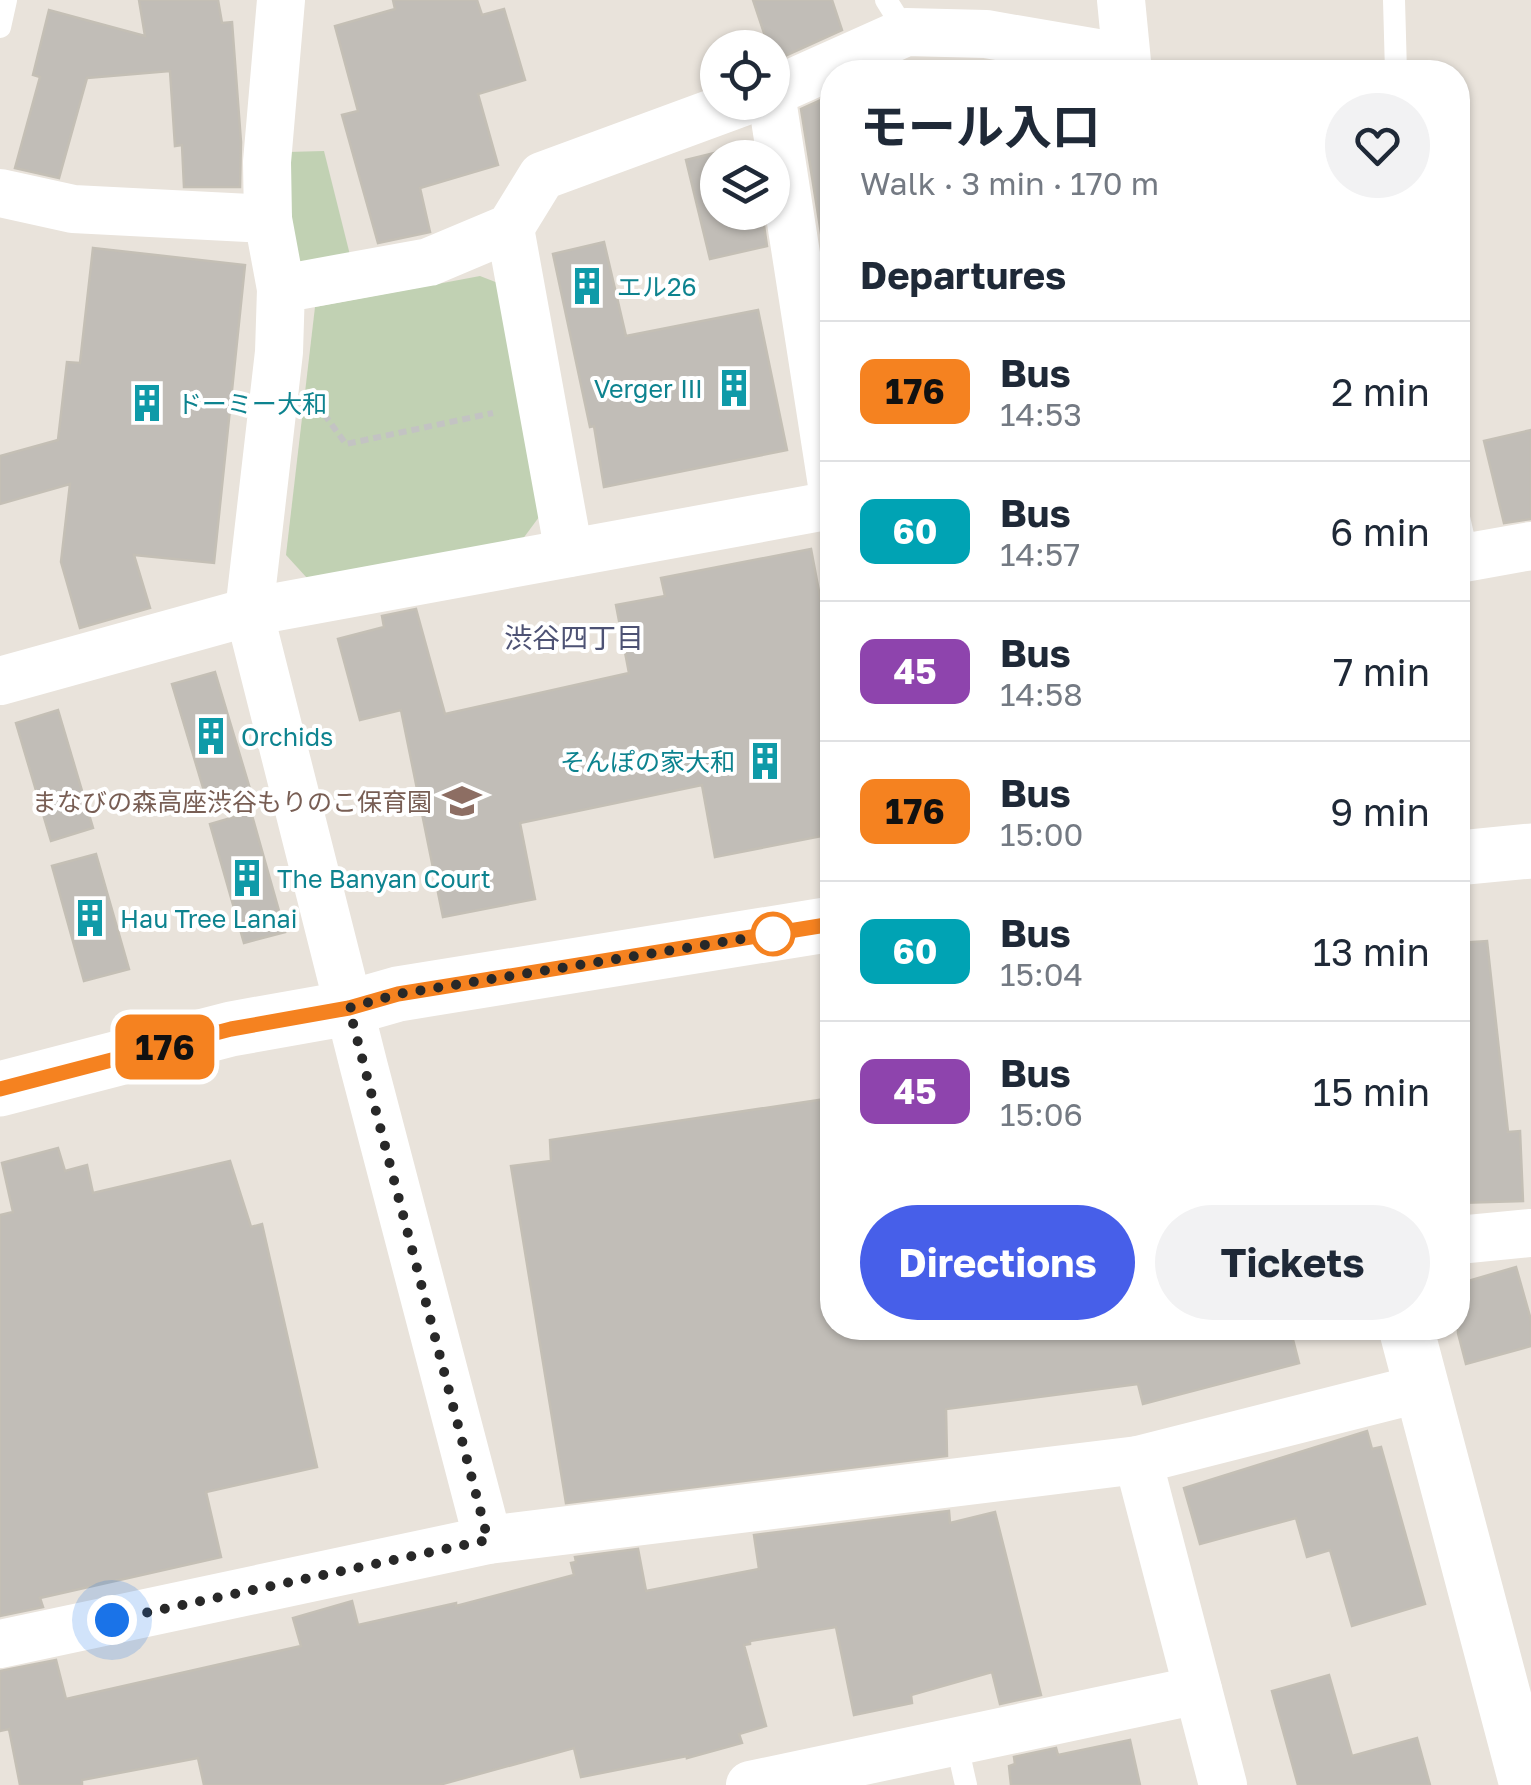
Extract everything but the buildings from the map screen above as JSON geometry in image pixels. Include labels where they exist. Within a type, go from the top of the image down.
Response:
[{"type":"street","points":[[280,0],[268,162],[268,218],[281,289],[279,352],[249,612],[488,1540]]},
{"type":"street","points":[[1127,60],[1132,6]]},
{"type":"street","points":[[824,60],[896,16],[1104,60]]},
{"type":"street","points":[[790,81],[820,63]]},
{"type":"street","points":[[281,289],[429,262],[510,228],[542,176],[700,118]]},
{"type":"street","points":[[775,120],[820,408]]},
{"type":"street","points":[[0,192],[73,208],[268,218]]},
{"type":"street","points":[[510,228],[570,553]]},
{"type":"street","points":[[0,681],[249,612],[820,508]]},
{"type":"street","points":[[1470,543],[1531,546]]},
{"type":"street","points":[[1470,857],[1531,851]]},
{"type":"street","points":[[0,1089],[231,1029],[349,1008],[398,994],[820,926]]},
{"type":"street","points":[[1470,1239],[1531,1233]]},
{"type":"street","points":[[1409,1340],[1527,1785]]},
{"type":"street","points":[[0,1644],[488,1540],[1138,1460],[1422,1388]]},
{"type":"street","points":[[1138,1460],[1223,1785]]},
{"type":"street","points":[[750,1785],[961,1763],[1198,1690]]},
{"type":"lane","points":[[0,26],[6,0]]},
{"type":"lane","points":[[1394,0],[1396,60]]},
{"type":"path","points":[[279,352],[346,444],[542,406]]},
{"type":"green space","points":[[324,151],[353,267],[294,265],[287,152]]},
{"type":"green space","points":[[480,276],[498,283],[542,513],[522,540],[307,578],[286,555],[315,307]]},
{"type":"bus line","name":"176","points":[[0,1089],[231,1029],[349,1008],[398,994],[820,926]]},
{"type":"place","name":"エル26","points":[[587,286]]},
{"type":"place","name":"Verger Ⅲ","points":[[734,388]]},
{"type":"place","name":"ドーミー大和","points":[[147,403]]},
{"type":"place","name":"Orchids","points":[[211,736]]},
{"type":"place","name":"そんぽの家大和","points":[[765,761]]},
{"type":"place","name":"まなびの森高座渋谷もりのこ保育園","points":[[462,801]]},
{"type":"place","name":"The Banyan Court","points":[[247,878]]},
{"type":"place","name":"Hau Tree Lanai","points":[[90,918]]},
{"type":"district","name":"渋谷四丁目","points":[[574,637]]},
{"type":"route","points":[[112,1620],[488,1540],[349,1008],[398,994],[773,934]]}]
